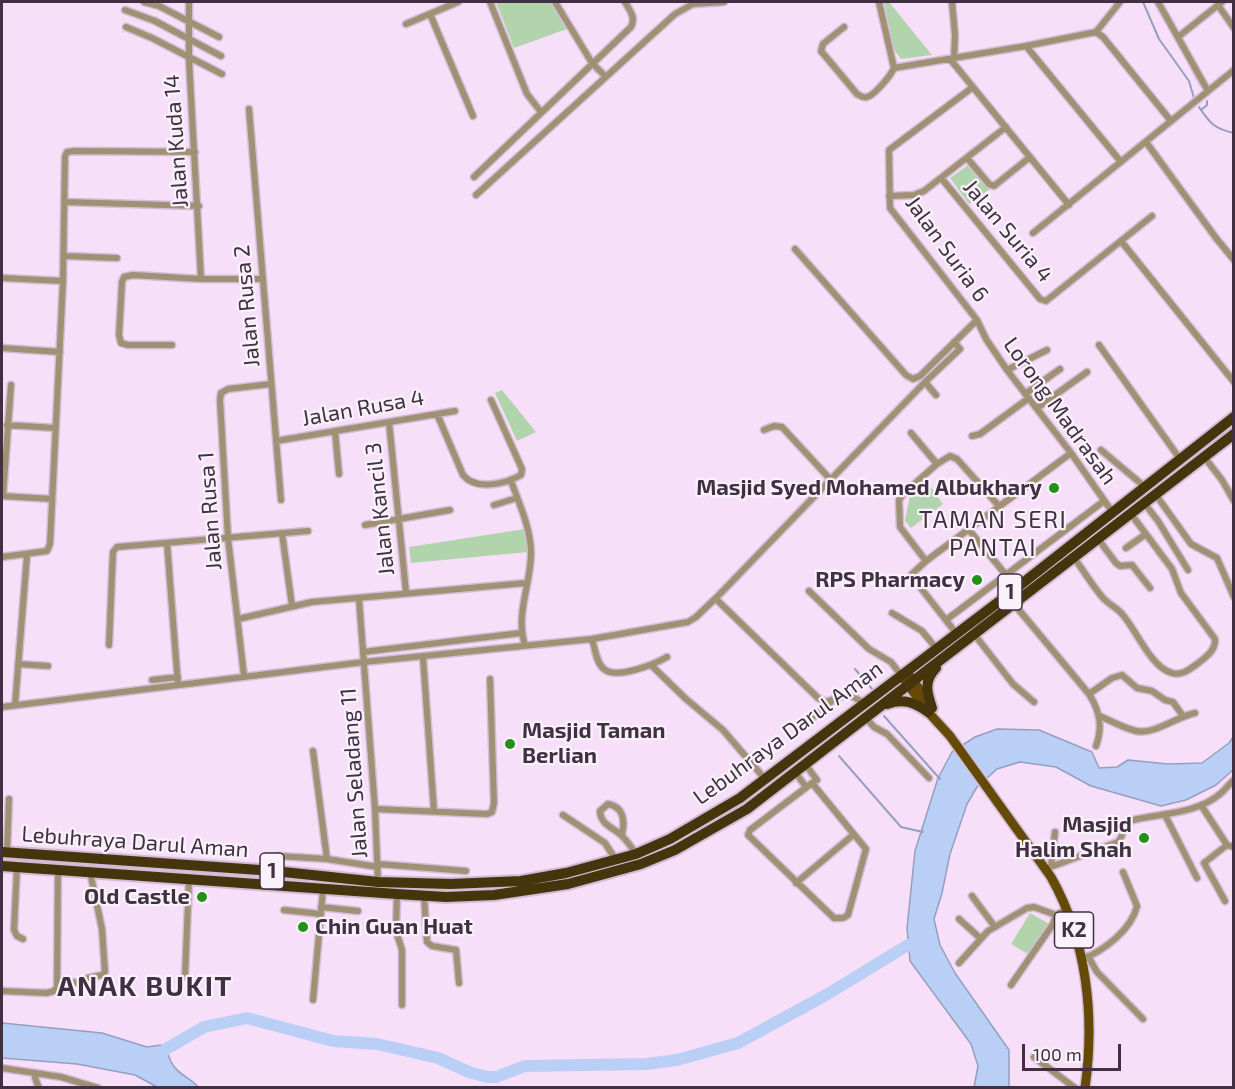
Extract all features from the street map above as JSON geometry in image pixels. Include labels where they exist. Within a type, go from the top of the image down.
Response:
[{"type":"highway","name":"Lebuhraya Darul Aman","points":[[2,866],[322,890],[468,897],[522,892],[568,884],[641,864],[675,850],[747,809],[876,708],[936,648],[1113,513],[1233,417]]},
{"type":"highway","name":"Lebuhraya Darul Aman","points":[[4,852],[274,871],[378,882],[460,884],[521,881],[566,873],[636,854],[670,839],[740,798],[864,703],[950,652],[1205,458],[1233,434]]},
{"type":"highway","points":[[930,710],[926,688],[928,680],[931,673],[950,652]]},
{"type":"highway","points":[[876,708],[897,700],[930,710]]},
{"type":"main road","name":"K2","points":[[907,678],[991,796],[1048,868],[1057,888],[1085,958],[1089,1017],[1088,1069],[1085,1088]]},
{"type":"street","points":[[144,2],[159,6],[219,37]]},
{"type":"street","name":"Jalan Kuda 14","points":[[189,2],[189,57],[199,206],[201,279]]},
{"type":"street","points":[[406,24],[457,2]]},
{"type":"street","points":[[490,2],[526,94],[541,112]]},
{"type":"street","points":[[555,2],[592,63],[606,77]]},
{"type":"street","points":[[474,177],[631,27],[634,21],[633,15],[625,2]]},
{"type":"street","points":[[476,195],[685,7],[693,4],[724,2]]},
{"type":"street","points":[[844,27],[823,44],[821,51],[857,94],[862,97],[870,96],[892,74],[894,68],[879,2]]},
{"type":"street","points":[[952,2],[955,35],[952,59],[1069,205]]},
{"type":"street","points":[[894,68],[1096,32],[1120,2]]},
{"type":"street","points":[[1158,2],[1208,91]]},
{"type":"street","points":[[1178,37],[1220,3],[1233,28]]},
{"type":"street","points":[[124,10],[155,21],[221,56]]},
{"type":"street","points":[[430,14],[472,116]]},
{"type":"street","points":[[126,27],[153,38],[222,74]]},
{"type":"street","points":[[1096,32],[1103,37],[1171,121]]},
{"type":"street","points":[[1026,46],[1121,162]]},
{"type":"street","points":[[1033,233],[1233,70]]},
{"type":"street","name":"Jalan Suria 6","points":[[973,87],[889,150],[889,196],[893,213],[982,328]]},
{"type":"street","name":"Jalan Rusa 2","points":[[249,109],[281,500]]},
{"type":"street","points":[[889,196],[919,194],[942,179],[1006,127]]},
{"type":"street","points":[[1146,142],[1233,259]]},
{"type":"street","points":[[2,557],[27,555],[47,551],[49,548],[60,352],[67,152],[195,152]]},
{"type":"street","points":[[967,158],[989,184],[994,186],[1030,157]]},
{"type":"street","name":"Jalan Suria 4","points":[[942,179],[1040,299],[1046,301],[1050,299],[1121,241]]},
{"type":"street","points":[[65,202],[199,206]]},
{"type":"street","points":[[1152,216],[1121,241],[1233,382]]},
{"type":"street","points":[[795,249],[912,379],[920,376],[977,320]]},
{"type":"street","points":[[64,256],[117,258]]},
{"type":"street","points":[[172,345],[121,343],[119,335],[124,277],[133,274],[201,279],[263,279]]},
{"type":"street","points":[[2,279],[63,281]]},
{"type":"street","name":"Lorong Madrasah","points":[[982,328],[986,339],[1007,370],[1071,453],[1113,513]]},
{"type":"street","points":[[2,707],[364,662],[592,639],[682,624],[692,620],[717,597],[925,382],[960,349],[954,342]]},
{"type":"street","points":[[1099,345],[1180,459]]},
{"type":"street","points":[[2,348],[60,352]]},
{"type":"street","points":[[1007,370],[1047,350]]},
{"type":"street","points":[[972,436],[980,434],[1060,369]]},
{"type":"street","points":[[1037,408],[1087,372]]},
{"type":"street","points":[[925,382],[936,395]]},
{"type":"street","name":"Jalan Rusa 1","points":[[244,676],[228,538],[221,393],[228,389],[271,384]]},
{"type":"street","points":[[11,385],[2,496],[52,499]]},
{"type":"street","points":[[437,414],[467,481],[478,485],[511,481],[521,475],[522,469],[491,400]]},
{"type":"street","name":"Jalan Rusa 4","points":[[276,441],[455,411]]},
{"type":"street","name":"Jalan Kancil 3","points":[[389,422],[406,592]]},
{"type":"street","points":[[7,425],[55,428]]},
{"type":"street","points":[[764,430],[774,426],[782,427],[830,479]]},
{"type":"street","points":[[335,431],[339,474]]},
{"type":"street","points":[[911,433],[937,464]]},
{"type":"street","points":[[1101,450],[1145,487]]},
{"type":"street","points":[[956,633],[913,579],[912,574],[926,561],[1071,453]]},
{"type":"street","points":[[926,561],[900,527],[899,503],[903,494],[937,464],[950,456],[957,459],[999,506]]},
{"type":"street","points":[[1205,458],[1222,480],[1233,501]]},
{"type":"street","points":[[511,481],[526,525],[530,546],[520,620],[525,645]]},
{"type":"street","points":[[1156,495],[1186,539],[1217,558],[1233,597]]},
{"type":"street","points":[[494,505],[516,498]]},
{"type":"street","points":[[946,620],[1104,501]]},
{"type":"street","points":[[1144,504],[1158,520],[1188,570]]},
{"type":"street","points":[[365,525],[450,510]]},
{"type":"street","points":[[1074,558],[1104,599],[1122,613],[1159,664],[1171,673],[1187,671],[1213,650],[1215,639],[1181,593],[1175,573],[1131,514]]},
{"type":"street","points":[[969,530],[1006,575]]},
{"type":"street","points":[[109,645],[114,549],[121,546],[308,531]]},
{"type":"street","points":[[282,533],[292,606]]},
{"type":"street","points":[[1126,548],[1146,534]]},
{"type":"street","points":[[1098,539],[1116,563],[1122,566],[1132,565],[1150,588]]},
{"type":"street","points":[[167,543],[178,685]]},
{"type":"street","points":[[15,705],[27,555]]},
{"type":"street","points":[[238,619],[320,601],[526,583]]},
{"type":"street","points":[[809,591],[869,649],[891,662],[907,678]]},
{"type":"street","name":"Jalan Seladang 11","points":[[359,598],[375,809],[378,882]]},
{"type":"street","points":[[718,602],[818,698],[831,702]]},
{"type":"street","points":[[1014,604],[1097,706],[1100,716],[1099,739],[1096,746]]},
{"type":"street","points":[[892,613],[922,631],[936,648]]},
{"type":"street","points":[[363,652],[521,633]]},
{"type":"street","points":[[974,634],[1013,684],[1034,702]]},
{"type":"street","points":[[592,639],[597,659],[604,670],[618,672],[652,666],[667,657]]},
{"type":"street","points":[[423,657],[434,811]]},
{"type":"street","points":[[18,664],[48,666]]},
{"type":"street","points":[[652,666],[723,730],[765,779]]},
{"type":"street","points":[[1089,694],[1112,678],[1122,675],[1137,688],[1152,691],[1175,704],[1183,716]]},
{"type":"street","points":[[152,680],[178,677]]},
{"type":"street","points":[[375,809],[487,814],[494,808],[490,680]]},
{"type":"street","points":[[808,721],[831,702],[848,694],[864,703]]},
{"type":"street","points":[[1100,716],[1134,731],[1142,732],[1195,713]]},
{"type":"street","points":[[865,717],[874,727],[887,734],[929,778]]},
{"type":"street","points":[[314,751],[327,859]]},
{"type":"street","points":[[805,764],[812,783],[866,849],[848,915],[843,918],[834,918],[796,883],[748,833],[812,783]]},
{"type":"street","points":[[795,772],[812,783]]},
{"type":"street","points":[[1048,868],[1118,842],[1129,821],[1165,815],[1201,805],[1220,794],[1233,780]]},
{"type":"street","points":[[4,852],[9,799]]},
{"type":"street","points":[[622,835],[624,820],[622,815],[613,804],[608,804],[600,811],[600,816],[609,827],[622,835],[636,854]]},
{"type":"street","points":[[1201,805],[1230,846],[1203,863],[1225,901]]},
{"type":"street","points":[[563,815],[605,843],[616,860]]},
{"type":"street","points":[[1165,815],[1197,878]]},
{"type":"street","points":[[1048,868],[1055,832]]},
{"type":"street","points":[[796,883],[853,835]]},
{"type":"street","points":[[274,871],[279,856],[466,871]]},
{"type":"street","points":[[17,866],[14,930],[17,936],[23,939]]},
{"type":"street","points":[[2,992],[47,993],[54,992],[57,987],[58,869]]},
{"type":"street","points":[[57,981],[81,983],[105,972],[102,929],[90,871]]},
{"type":"street","points":[[1123,872],[1137,906],[1135,912],[1127,926],[1109,943],[1085,958],[1143,1018]]},
{"type":"street","points":[[185,977],[189,879]]},
{"type":"street","points":[[313,1000],[322,890]]},
{"type":"street","points":[[397,894],[396,931],[402,950],[402,1005]]},
{"type":"street","points":[[424,896],[427,942],[432,946],[456,950],[459,983]]},
{"type":"street","points":[[972,896],[995,927]]},
{"type":"street","points":[[959,963],[980,938],[1030,908],[1056,915]]},
{"type":"street","points":[[1011,985],[1053,924],[1056,915],[1066,909]]},
{"type":"street","points":[[284,910],[358,911]]},
{"type":"street","points":[[959,919],[980,938]]},
{"type":"street","points":[[1034,1057],[1075,1088]]},
{"type":"street","points":[[2,1068],[36,1073],[98,1088]]},
{"type":"street","points":[[36,1073],[35,1078],[39,1088]]},
{"type":"green space","points":[[496,2],[552,2],[567,29],[514,48]]},
{"type":"green space","points":[[884,2],[889,2],[932,55],[901,59],[894,50]]},
{"type":"green space","points":[[971,163],[990,189],[969,204],[950,178]]},
{"type":"green space","points":[[502,390],[536,432],[517,441],[495,393]]},
{"type":"green space","points":[[927,482],[943,504],[911,528],[905,521],[910,495]]},
{"type":"green space","points":[[525,529],[528,552],[411,563],[409,547]]},
{"type":"green space","points":[[1030,913],[1051,925],[1033,957],[1011,944]]},
{"type":"water","points":[[997,729],[1039,730],[1092,752],[1099,768],[1117,767],[1128,760],[1168,764],[1202,763],[1229,743],[1233,737],[1233,770],[1216,785],[1186,800],[1161,806],[1091,786],[1056,767],[1020,762],[997,769],[977,787],[967,804],[950,854],[934,919],[940,945],[955,973],[1009,1050],[1009,1087],[974,1087],[978,1066],[971,1044],[910,961],[907,928],[915,851],[938,778],[952,752],[975,737]]},
{"type":"water","points":[[2,1023],[102,1033],[147,1047],[161,1045],[176,1068],[198,1087],[157,1087],[135,1075],[77,1064],[2,1058]]},
{"type":"waterway","points":[[1143,2],[1159,39],[1189,81],[1194,98]]},
{"type":"waterway","points":[[1181,49],[1201,86]]},
{"type":"waterway","points":[[1201,110],[1207,105],[1207,101]]},
{"type":"waterway","points":[[1199,107],[1213,124],[1222,130],[1234,133]]},
{"type":"waterway","points":[[855,669],[873,690]]},
{"type":"waterway","points":[[884,716],[940,779]]},
{"type":"waterway","points":[[839,756],[901,827],[923,832]]},
{"type":"waterway","points":[[156,1059],[166,1049],[204,1027],[247,1018],[333,1041],[377,1044],[438,1058],[469,1072],[487,1077],[496,1077],[525,1066],[646,1064],[677,1060],[738,1043],[826,995],[908,945],[924,945]]},
{"type":"place","name":"Masjid Syed Mohamed Albukhary","points":[[1054,488]]},
{"type":"place","name":"RPS Pharmacy","points":[[977,580]]},
{"type":"place","name":"Masjid Taman Berlian","points":[[510,744]]},
{"type":"place","name":"Masjid Halim Shah","points":[[1144,838]]},
{"type":"place","name":"Old Castle","points":[[202,897]]},
{"type":"place","name":"Chin Guan Huat","points":[[303,927]]},
{"type":"district","name":"TAMAN SERI PANTAI","points":[[993,534]]},
{"type":"district","name":"ANAK BUKIT","points":[[145,987]]}]
